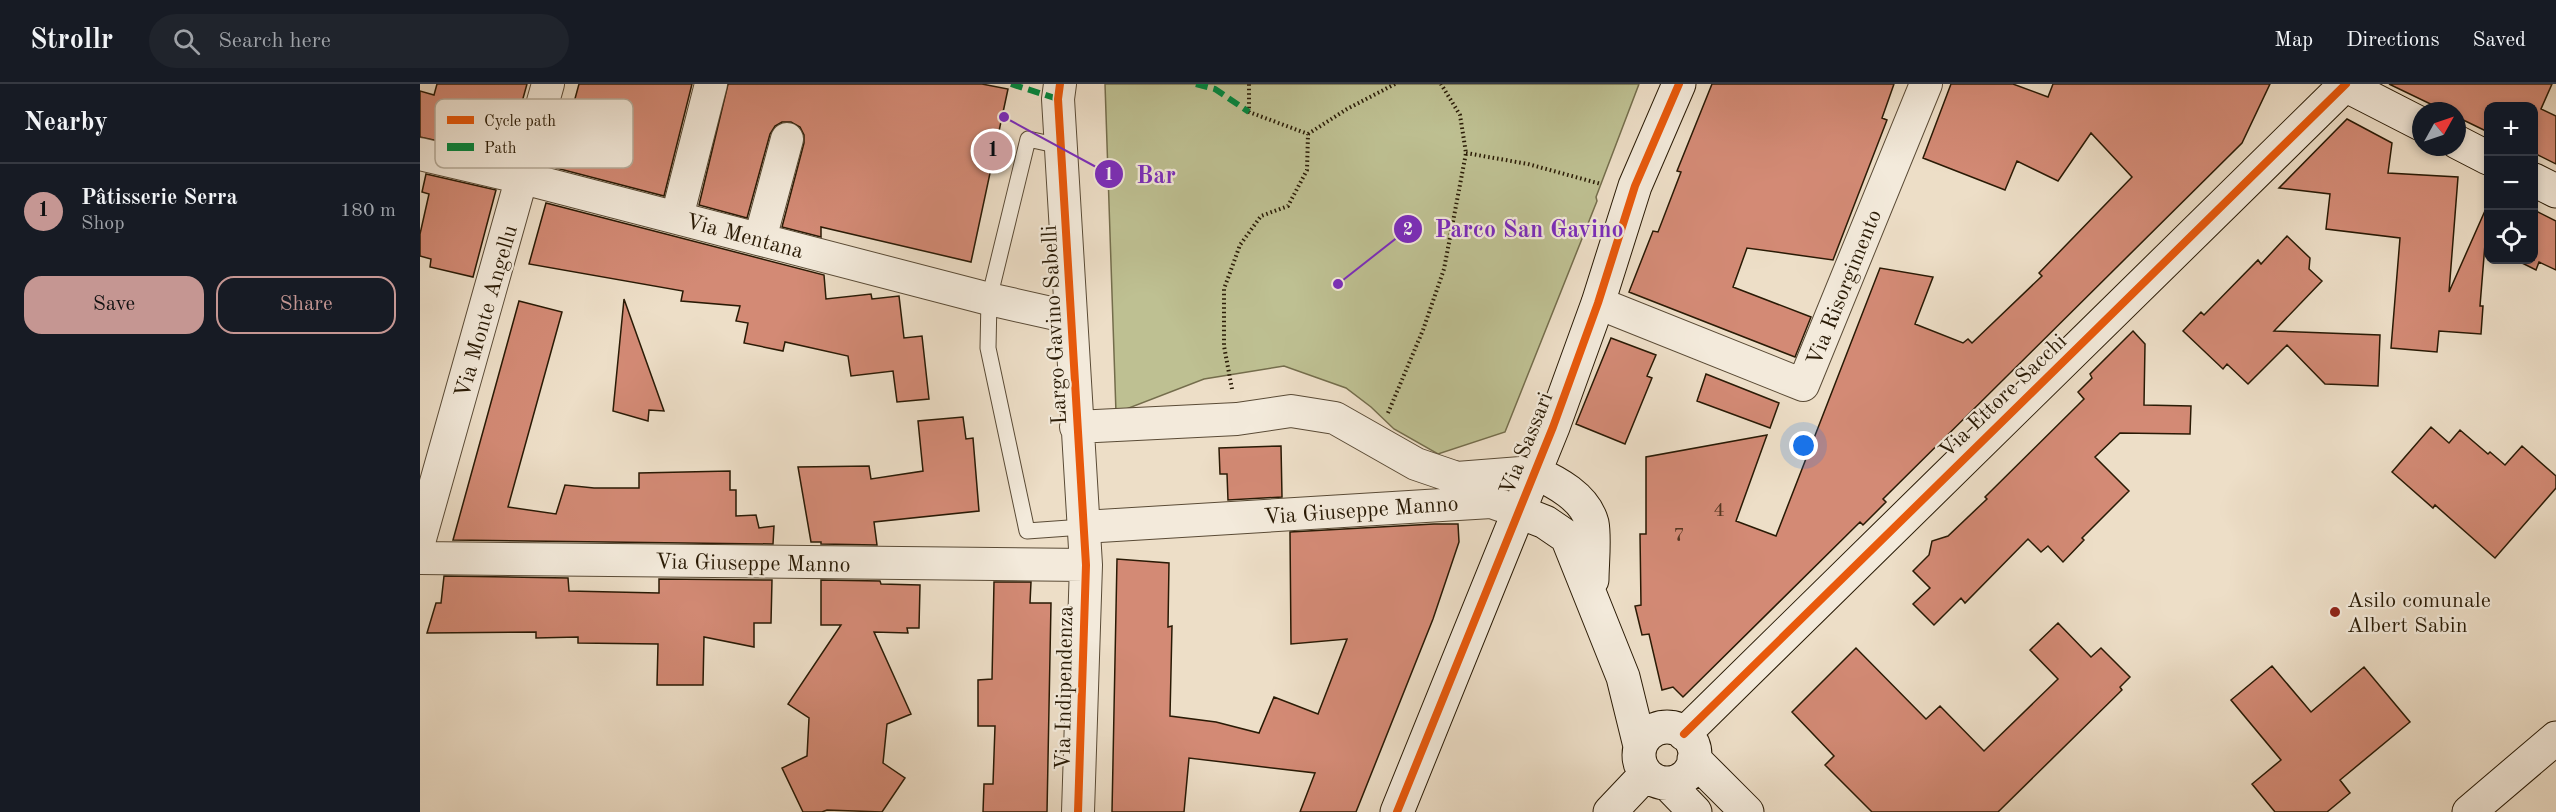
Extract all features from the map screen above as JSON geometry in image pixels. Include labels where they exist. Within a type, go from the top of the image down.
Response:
[{"type":"street","name":"Via Monte Angellu","points":[[544,99],[548,84]]},
{"type":"street","points":[[676,217],[711,84]]},
{"type":"street","name":"Largo Gavino Sabelli","points":[[1060,84],[1058,99],[1069,317],[1086,565]]},
{"type":"street","name":"Via Sassari","points":[[1397,812],[1553,427],[1598,303],[1635,186],[1678,84]]},
{"type":"street","name":"Via Risorgimento","points":[[1598,303],[1803,385],[1926,84]]},
{"type":"street","points":[[2345,84],[2412,119]]},
{"type":"street","name":"Via Ettore Sacchi","points":[[1682,740],[2345,84]]},
{"type":"street","points":[[760,239],[787,139]]},
{"type":"street","points":[[2466,147],[2484,156]]},
{"type":"street","name":"Via Mentana","points":[[420,154],[435,157]]},
{"type":"street","name":"Via Mentana","points":[[480,168],[1069,317]]},
{"type":"street","name":"Via Monte Angellu","points":[[420,538],[526,168]]},
{"type":"street","points":[[2538,182],[2556,192]]},
{"type":"street","name":"Via Giuseppe Manno","points":[[1076,427],[1237,419],[1291,411],[1335,417],[1416,464],[1457,478],[1534,472]]},
{"type":"street","points":[[1534,472],[1555,482],[1576,498],[1592,522],[1592,597]]},
{"type":"street","name":"Via Giuseppe Manno","points":[[1083,527],[1491,502],[1545,522],[1567,537],[1623,677]]},
{"type":"street","name":"Via Giuseppe Manno","points":[[420,558],[1086,565]]},
{"type":"street","name":"Via Indipendenza","points":[[1078,812],[1086,565]]},
{"type":"street","points":[[1623,677],[1747,812]]},
{"type":"street","points":[[1623,677],[1651,768],[1695,812]]},
{"type":"street","points":[[1610,812],[1651,768],[1651,732],[1682,740]]},
{"type":"street","points":[[2469,812],[2556,738]]},
{"type":"street","points":[[1651,768],[1683,778],[1688,773],[1682,740]]},
{"type":"lane","points":[[1060,146],[1028,139],[989,298],[988,348],[1027,531],[1083,527]]},
{"type":"path","points":[[1249,84],[1249,112],[1308,134]]},
{"type":"path","points":[[1308,134],[1347,109],[1395,84]]},
{"type":"path","points":[[1385,420],[1423,330],[1444,269],[1466,153],[1460,115],[1440,84]]},
{"type":"path","points":[[1237,419],[1224,346],[1224,289],[1240,245],[1261,216],[1288,206],[1307,170],[1308,134]]},
{"type":"path","points":[[1466,153],[1528,164],[1601,184],[1635,186]]},
{"type":"green space","points":[[1105,84],[1639,84],[1596,197],[1597,201],[1505,432],[1438,454],[1394,429],[1346,388],[1284,366],[1204,379],[1116,413]]},
{"type":"building","points":[[437,84],[527,84],[523,99],[435,99],[435,140],[420,137],[420,91],[434,95]]},
{"type":"building","points":[[579,84],[692,84],[664,196],[556,168],[633,168],[633,99],[575,99]]},
{"type":"building","points":[[728,84],[982,84],[1008,89],[971,262],[821,227],[821,237],[782,227],[804,143],[804,135],[800,127],[791,122],[782,122],[775,126],[770,134],[747,218],[699,205]]},
{"type":"building","points":[[1712,84],[1894,84],[1882,118],[1887,120],[1833,260],[1747,248],[1733,287],[1811,317],[1795,357],[1629,292],[1653,231],[1658,232],[1681,172],[1677,171]]},
{"type":"building","points":[[1951,84],[2013,84],[2048,97],[2053,84],[2270,84],[2242,143],[1883,499],[1886,502],[1863,525],[1860,522],[1683,697],[1673,687],[1662,690],[1649,634],[1642,635],[1635,606],[1641,605],[1640,534],[1646,534],[1646,457],[1767,435],[1736,521],[1776,536],[1880,268],[1933,277],[1915,324],[1963,343],[1968,339],[1972,343],[2042,276],[2039,273],[2132,177],[2091,133],[2058,181],[2017,161],[2005,190],[1923,158]]},
{"type":"building","points":[[2389,84],[2552,84],[2541,109],[2556,116],[2556,164],[2538,155],[2538,102],[2484,102],[2484,130],[2466,121],[2466,102],[2426,102]]},
{"type":"building","points":[[2347,119],[2392,143],[2388,173],[2458,177],[2449,292],[2484,213],[2481,334],[2439,331],[2437,352],[2391,348],[2400,238],[2326,229],[2330,194],[2279,188]]},
{"type":"building","points":[[426,174],[496,190],[473,277],[430,267],[431,259],[420,256],[420,234],[429,194],[422,192]]},
{"type":"building","points":[[546,203],[824,275],[826,299],[871,294],[872,299],[899,296],[904,338],[922,336],[929,399],[897,402],[893,371],[851,376],[848,356],[785,342],[783,351],[744,343],[748,323],[736,321],[740,306],[681,301],[683,291],[529,264]]},
{"type":"building","points":[[2538,212],[2556,221],[2556,270],[2539,262],[2536,270],[2524,264],[2538,264]]},
{"type":"building","points":[[2287,236],[2310,258],[2309,269],[2322,281],[2274,331],[2380,335],[2378,386],[2325,384],[2287,345],[2248,384],[2227,364],[2223,369],[2183,331],[2201,312],[2204,315],[2258,260],[2261,264]]},
{"type":"building","points":[[624,299],[664,411],[649,410],[648,421],[613,411]]},
{"type":"building","points":[[519,301],[562,312],[508,507],[556,514],[565,485],[594,488],[639,488],[639,473],[730,471],[730,490],[736,490],[736,516],[756,515],[759,528],[774,526],[773,544],[453,540]]},
{"type":"building","points":[[2133,331],[2145,344],[2144,405],[2191,406],[2190,434],[2120,433],[2095,457],[2129,491],[2082,538],[2084,540],[2063,562],[2048,546],[2041,552],[2028,539],[1965,603],[1961,598],[1934,625],[1913,604],[1930,588],[1913,571],[1929,555],[1932,541],[1948,536],[2084,399],[2078,392],[2092,378],[2090,374]]},
{"type":"building","points":[[1611,338],[1656,355],[1647,376],[1652,378],[1625,444],[1576,424]]},
{"type":"building","points":[[1706,374],[1779,403],[1770,428],[1697,401]]},
{"type":"building","points":[[963,417],[966,439],[973,438],[979,511],[874,522],[877,545],[811,542],[798,467],[869,466],[871,479],[923,471],[918,421]]},
{"type":"building","points":[[2431,427],[2449,443],[2460,430],[2505,465],[2522,446],[2556,476],[2556,488],[2495,558],[2435,505],[2433,508],[2392,472]]},
{"type":"building","points":[[1281,446],[1282,497],[1228,500],[1227,474],[1220,474],[1219,448]]},
{"type":"building","points":[[1458,524],[1459,542],[1433,619],[1356,812],[1300,812],[1315,773],[1189,758],[1184,812],[1112,812],[1117,559],[1169,563],[1168,627],[1172,626],[1170,716],[1216,722],[1259,733],[1274,697],[1318,714],[1347,639],[1291,644],[1290,532]]},
{"type":"building","points":[[444,576],[568,578],[569,591],[659,593],[659,579],[772,580],[771,623],[754,623],[754,647],[704,637],[703,685],[657,685],[658,644],[578,643],[578,637],[536,638],[536,632],[427,633],[436,603],[441,603]]},
{"type":"building","points":[[821,580],[880,581],[881,584],[920,585],[919,628],[907,628],[908,633],[874,632],[911,714],[887,724],[883,763],[905,778],[882,812],[827,810],[803,812],[782,768],[807,756],[809,718],[788,704],[841,625],[821,625]]},
{"type":"building","points":[[994,582],[1031,582],[1030,603],[1051,603],[1047,812],[983,812],[984,784],[993,784],[995,726],[978,726],[978,680],[992,679]]},
{"type":"building","points":[[2058,623],[2091,657],[2101,648],[2130,677],[2120,687],[2122,690],[1998,812],[1872,812],[1825,765],[1834,756],[1792,712],[1856,648],[1926,719],[1940,706],[1984,751],[2058,679],[2030,650]]},
{"type":"building","points":[[2272,666],[2311,712],[2364,667],[2410,722],[2340,780],[2350,793],[2327,812],[2275,812],[2252,784],[2281,760],[2231,700]]},
{"type":"marked path","points":[[1011,84],[1058,99]]},
{"type":"marked path","points":[[1196,84],[1215,89],[1249,112]]},
{"type":"cycle path","points":[[1060,84],[1058,99],[1086,565],[1078,812]]},
{"type":"cycle path","points":[[1397,812],[1553,427],[1598,303],[1635,186],[1679,84]]},
{"type":"cycle path","points":[[1684,734],[2346,84]]},
{"type":"place","name":"Bar","points":[[1004,117]]},
{"type":"place","name":"Pâtisserie Serra","points":[[993,151]]},
{"type":"place","name":"Parco San Gavino","points":[[1338,284]]},
{"type":"place","name":"Asilo comunale Albert Sabin","points":[[2335,612]]}]
